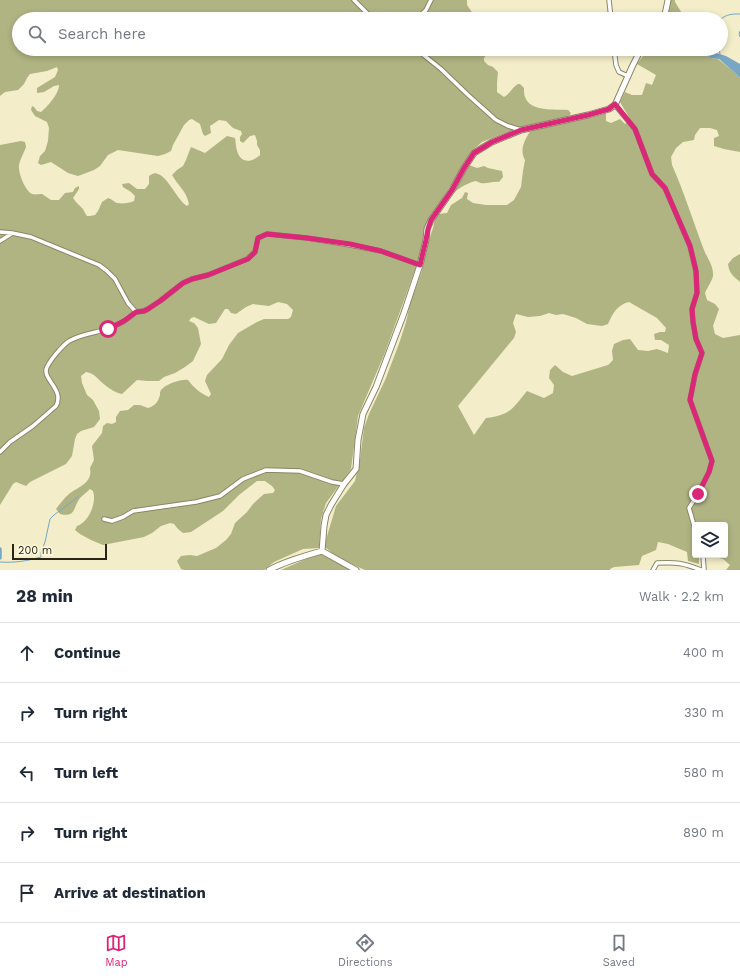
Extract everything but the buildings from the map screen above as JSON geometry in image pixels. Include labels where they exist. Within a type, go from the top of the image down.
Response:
[{"type":"street","points":[[354,0],[366,12]]},
{"type":"street","points":[[424,12],[431,0]]},
{"type":"street","points":[[609,0],[610,12]]},
{"type":"street","points":[[665,12],[668,0]]},
{"type":"street","points":[[425,56],[496,120],[521,130]]},
{"type":"street","points":[[615,56],[619,72],[628,76]]},
{"type":"street","points":[[322,551],[326,515],[344,484],[356,469],[362,414],[376,387],[404,313],[420,265],[431,220],[452,190],[464,168],[474,153],[492,142],[521,130],[609,109],[615,104],[637,56]]},
{"type":"street","points":[[615,104],[635,129],[652,174],[665,188],[690,246],[696,271],[697,293],[692,309],[696,339],[702,353],[695,374],[690,400],[712,461],[709,472],[689,508],[693,522]]},
{"type":"street","points":[[0,232],[31,237],[99,265],[115,279],[128,303],[136,312]]},
{"type":"street","points":[[0,240],[12,233]]},
{"type":"street","points":[[0,452],[10,442],[33,426],[57,404],[58,398],[55,388],[46,374],[46,370],[52,359],[68,341],[93,332],[108,329],[124,321],[136,312],[148,309],[183,283],[248,259],[255,252],[258,238],[267,234],[350,244],[381,251],[420,265]]},
{"type":"street","points":[[104,520],[112,521],[133,511],[196,502],[220,496],[243,479],[266,470],[300,471],[332,482],[344,484]]},
{"type":"street","points":[[270,570],[279,565],[322,551],[356,570]]},
{"type":"street","points":[[653,570],[657,563],[673,562],[685,564],[702,570],[703,558]]},
{"type":"green space","points":[[0,0],[467,0],[467,5],[472,12],[12,12],[12,56],[486,56],[484,61],[498,72],[497,92],[504,97],[518,84],[520,84],[524,88],[525,97],[532,105],[544,109],[568,110],[571,113],[569,116],[512,130],[482,142],[470,154],[430,217],[427,223],[421,252],[406,295],[384,355],[358,416],[351,469],[326,503],[321,519],[319,548],[303,549],[274,562],[264,570],[184,570],[181,569],[177,561],[181,556],[197,556],[216,548],[226,540],[231,534],[235,523],[253,504],[264,494],[273,493],[275,490],[272,486],[265,481],[257,481],[239,495],[223,511],[191,532],[183,533],[174,524],[170,523],[161,526],[144,537],[103,545],[91,540],[75,530],[77,526],[85,520],[91,511],[94,501],[93,491],[90,489],[80,498],[72,513],[65,515],[60,514],[56,509],[67,496],[87,481],[90,468],[94,460],[92,446],[102,433],[103,426],[107,423],[112,424],[116,422],[116,417],[120,411],[128,410],[134,405],[140,405],[148,408],[153,406],[158,400],[162,389],[167,385],[178,381],[188,380],[197,390],[209,397],[211,394],[205,381],[207,375],[222,359],[229,345],[238,333],[264,319],[288,319],[291,317],[293,310],[287,304],[278,302],[269,306],[253,304],[236,314],[231,313],[228,309],[225,309],[216,323],[209,324],[194,317],[191,318],[189,321],[194,323],[198,328],[201,344],[193,361],[175,373],[164,377],[159,381],[137,380],[122,394],[111,389],[94,375],[86,372],[81,376],[82,383],[87,395],[93,400],[99,411],[100,419],[94,427],[81,431],[77,434],[72,456],[66,464],[30,482],[26,486],[16,482],[13,484],[0,505],[0,145],[21,141],[25,142],[26,147],[20,160],[19,168],[21,177],[29,192],[32,194],[42,194],[51,200],[59,200],[65,193],[73,192],[75,188],[79,186],[79,189],[73,198],[87,216],[90,216],[95,215],[102,202],[108,198],[116,203],[128,203],[134,201],[135,196],[123,187],[122,184],[129,183],[137,189],[145,189],[149,184],[149,176],[155,173],[162,176],[187,206],[189,204],[188,199],[172,175],[183,166],[191,147],[205,153],[227,136],[235,138],[236,148],[240,157],[248,161],[253,160],[260,155],[260,150],[257,145],[255,135],[250,136],[243,143],[240,141],[242,134],[241,131],[233,128],[226,121],[219,120],[210,126],[211,133],[205,136],[200,124],[192,119],[184,125],[171,151],[165,154],[158,156],[118,150],[108,155],[100,166],[94,170],[78,176],[68,173],[51,162],[41,165],[38,163],[40,156],[45,151],[48,141],[49,128],[47,122],[35,116],[31,110],[32,106],[37,111],[41,112],[55,96],[59,85],[54,86],[44,92],[37,93],[37,88],[55,77],[58,70],[57,67],[47,71],[30,74],[18,90],[5,92],[0,96]]},
{"type":"green space","points":[[671,0],[675,0],[681,12],[668,12]]},
{"type":"green space","points":[[643,56],[707,56],[718,59],[740,78],[740,152],[714,146],[714,138],[719,136],[717,130],[700,128],[695,135],[694,140],[683,142],[676,148],[671,157],[672,165],[713,272],[713,276],[705,293],[707,300],[715,304],[719,309],[713,326],[715,334],[723,338],[740,335],[740,570],[726,570],[730,565],[723,559],[719,558],[728,558],[728,522],[692,522],[692,558],[699,558],[699,564],[688,561],[687,552],[668,544],[658,542],[656,550],[642,556],[639,565],[614,567],[610,570],[365,570],[349,563],[329,551],[325,547],[325,543],[336,506],[355,481],[360,460],[364,428],[386,378],[400,341],[410,304],[422,271],[426,248],[435,218],[438,214],[447,213],[451,205],[462,198],[465,192],[468,193],[467,199],[473,203],[486,205],[507,205],[514,200],[521,187],[525,160],[523,156],[523,148],[531,130],[606,113],[606,121],[611,123],[620,119],[625,124],[630,119],[620,102],[625,92],[632,95],[642,95],[646,83],[652,85],[656,75],[637,64]],"holes":[[[629,302],[657,318],[666,328],[665,332],[654,334],[655,340],[661,340],[669,345],[668,353],[657,349],[648,351],[638,350],[630,339],[614,344],[612,351],[613,360],[608,365],[572,376],[563,372],[555,365],[550,370],[549,378],[554,385],[553,393],[544,398],[527,391],[511,410],[501,415],[486,418],[474,435],[458,406],[514,338],[516,332],[513,323],[516,314],[528,317],[540,316],[549,313],[556,315],[563,314],[576,318],[587,324],[602,326],[608,324],[618,307]]]},
{"type":"green space","points":[[469,165],[477,168],[484,166],[502,171],[503,177],[499,182],[484,183],[476,181],[467,184],[456,191],[444,206],[463,172]]},
{"type":"green space","points":[[740,254],[740,282],[729,270],[728,264],[733,258]]},
{"type":"green space","points":[[315,555],[322,555],[352,570],[281,570]]},
{"type":"water","points":[[707,56],[726,56],[740,64],[740,78],[719,59],[710,58]]},
{"type":"waterway","points":[[728,15],[740,14]]},
{"type":"waterway","points":[[740,31],[740,37]]},
{"type":"waterway","points":[[0,562],[31,560],[41,557],[50,519],[78,497]]},
{"type":"waterway","points":[[0,549],[0,558]]},
{"type":"route","points":[[108,329],[124,321],[136,312],[148,309],[183,283],[248,259],[255,252],[258,238],[267,234],[350,244],[381,251],[420,265],[431,220],[452,190],[474,153],[492,142],[521,130],[588,115],[609,109],[615,104],[635,129],[652,174],[665,188],[690,246],[696,271],[697,293],[692,309],[696,339],[702,353],[695,374],[690,400],[712,461],[709,472],[698,494]]}]
